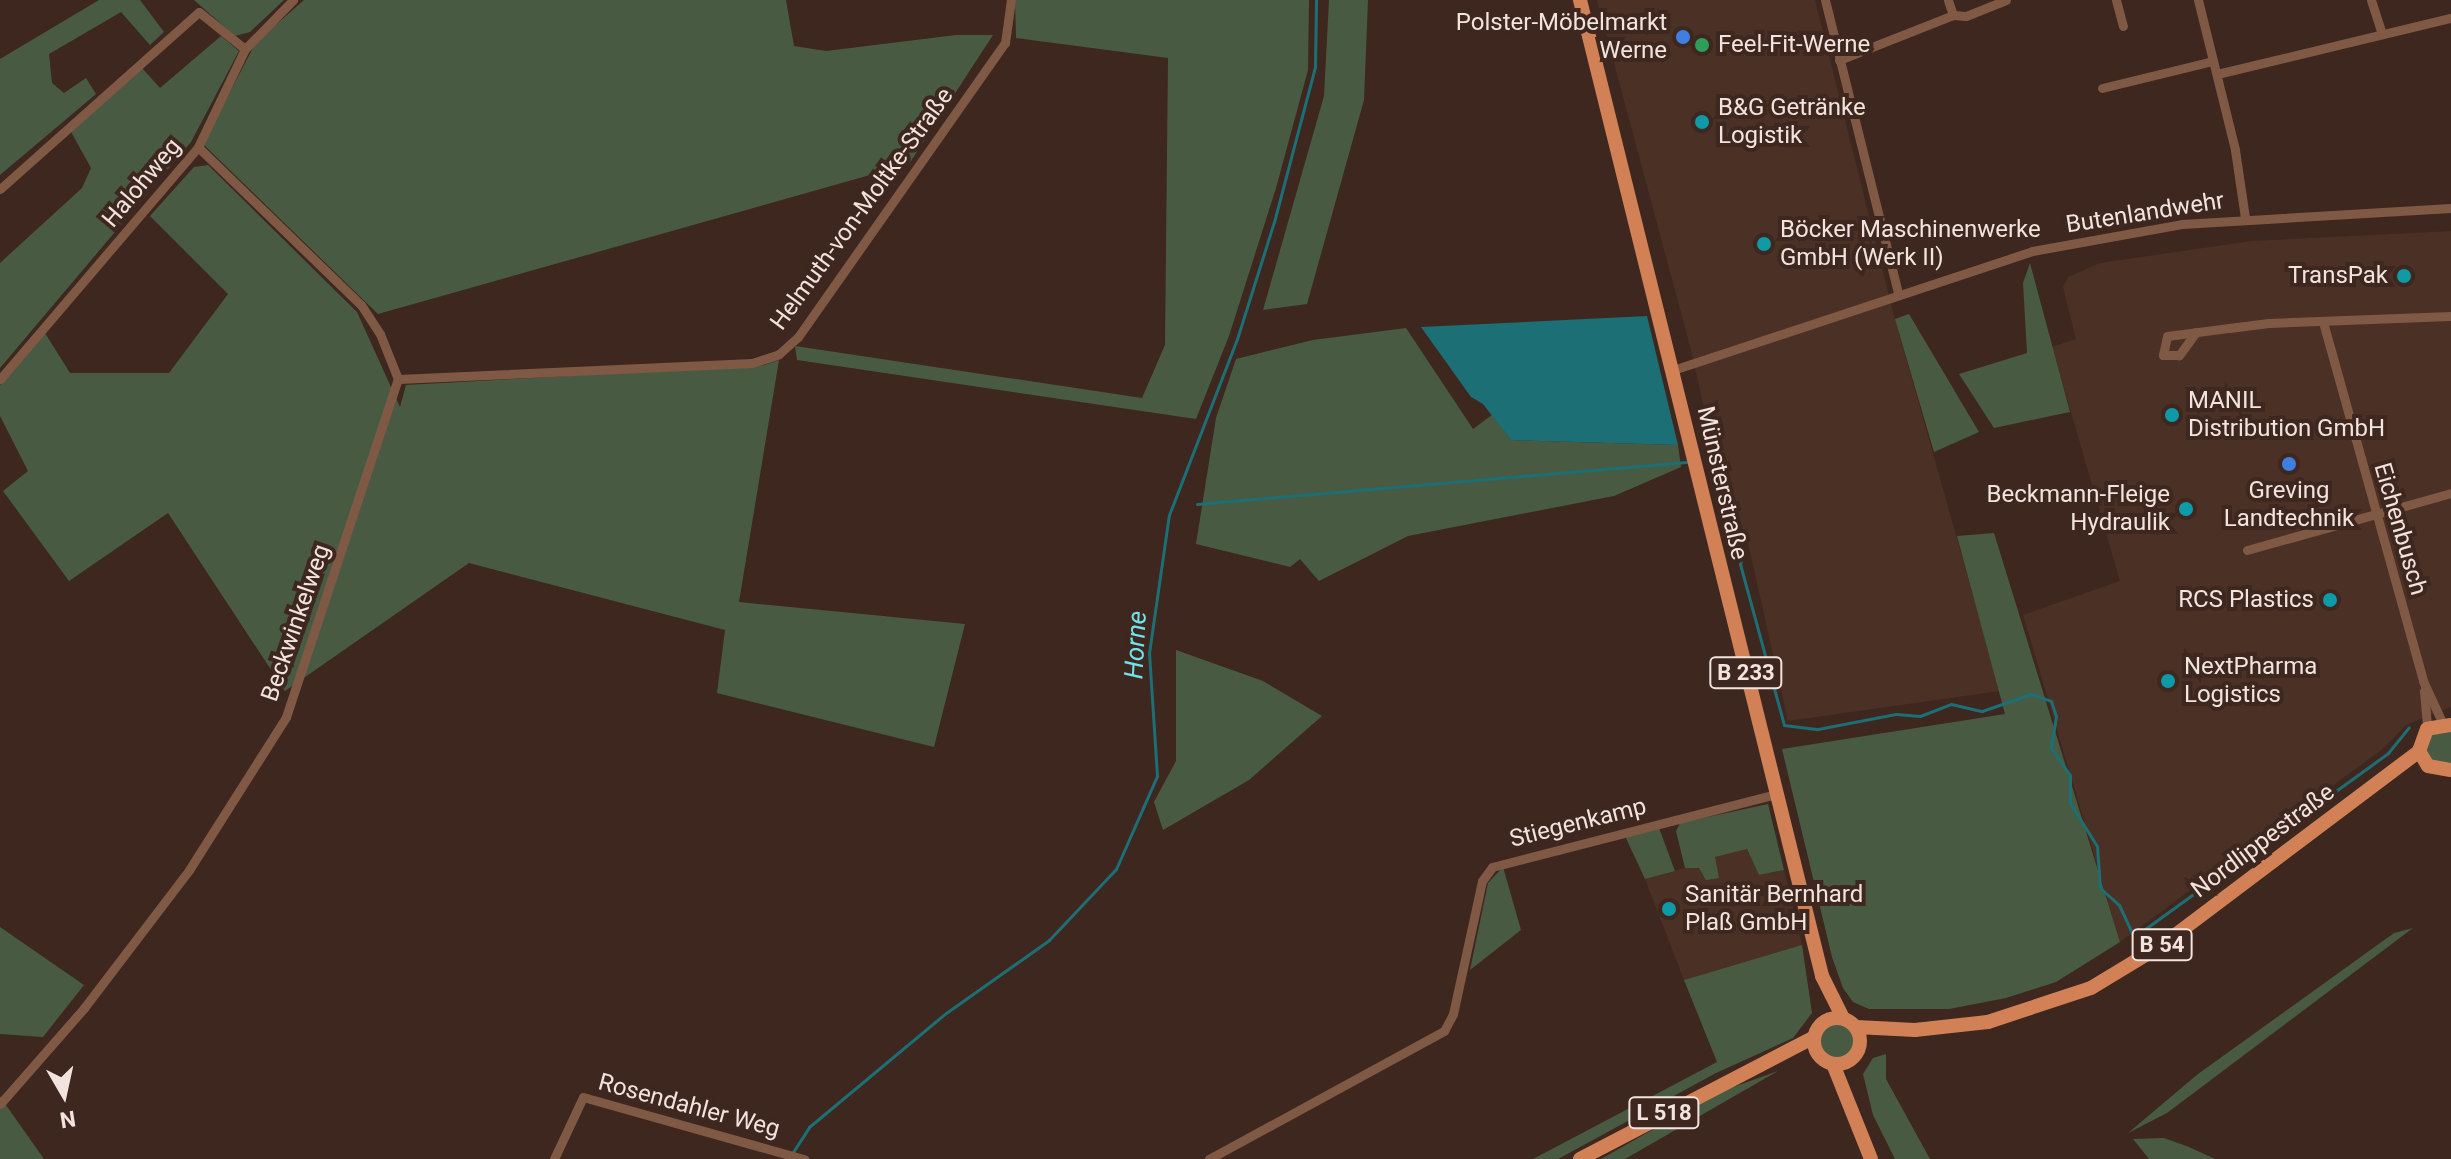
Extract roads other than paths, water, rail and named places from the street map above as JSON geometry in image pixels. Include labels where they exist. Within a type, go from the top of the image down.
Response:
[{"type":"main road","name":"Münsterstraße","points":[[1580,0],[1822,976],[1843,1018]]},
{"type":"main road","points":[[2447,724],[2427,729],[2423,758],[2451,770]]},
{"type":"main road","name":"Nordlippestraße","points":[[1856,1027],[1915,1030],[1988,1022],[2091,988],[2162,945],[2373,787],[2423,758]]},
{"type":"main road","name":"Münsterstraße","points":[[1822,976],[1823,1023]]},
{"type":"main road","points":[[1855,1111],[1856,1027],[1843,1018],[1823,1023],[1814,1037],[1818,1055],[1833,1064],[1855,1111],[1871,1159]]},
{"type":"main road","name":"Nordlippestraße","points":[[1856,1054],[1915,1030]]},
{"type":"main road","name":"L 518","points":[[1580,1159],[1814,1037]]},
{"type":"main road","points":[[1833,1064],[1856,1054]]},
{"type":"main road","name":"L 518","points":[[1749,1069],[1818,1055]]},
{"type":"street","name":"Halohweg","points":[[0,379],[198,147],[245,49],[293,0]]},
{"type":"street","name":"Helmuth-von-Moltke-Straße","points":[[398,379],[752,363],[779,354],[798,337],[1005,43],[1011,0]]},
{"type":"street","points":[[1825,0],[1898,293]]},
{"type":"street","points":[[1948,0],[1953,15]]},
{"type":"street","points":[[1839,60],[1953,15],[1966,16],[2006,0]]},
{"type":"street","points":[[2116,0],[2123,26]]},
{"type":"street","points":[[2198,0],[2217,74],[2245,218]]},
{"type":"street","points":[[2371,0],[2382,33]]},
{"type":"street","points":[[0,189],[199,12],[245,49]]},
{"type":"street","points":[[2217,74],[2451,18]]},
{"type":"street","points":[[2102,88],[2213,61]]},
{"type":"street","points":[[198,147],[361,305],[380,334],[398,379]]},
{"type":"street","name":"Butenlandwehr","points":[[1673,370],[2032,251],[2245,218],[2451,208]]},
{"type":"street","points":[[2196,332],[2451,316]]},
{"type":"street","name":"Eichenbusch","points":[[2323,322],[2374,514],[2424,684],[2427,729]]},
{"type":"street","name":"Beckwinkelweg","points":[[0,1104],[84,1008],[189,870],[286,717],[398,379]]},
{"type":"street","points":[[2247,550],[2451,493]]},
{"type":"street","name":"Eichenbusch","points":[[2424,684],[2447,724]]},
{"type":"street","name":"Stiegenkamp","points":[[1209,1159],[1444,1031],[1453,1014],[1482,881],[1492,867],[1776,794]]},
{"type":"street","name":"Rosendahler Weg","points":[[554,1159],[583,1097],[801,1158]]},
{"type":"water","points":[[1647,316],[1678,445],[1511,440],[1483,404],[1471,397],[1421,327]]},
{"type":"waterway","name":"Horne","points":[[793,1152],[809,1127],[946,1013],[1049,940],[1116,869],[1157,776],[1149,653],[1169,515],[1237,339],[1274,222],[1315,67],[1316,0]]},
{"type":"waterway","points":[[1708,461],[1743,553],[1740,564],[1784,725],[1818,729],[1896,714],[1920,716],[1951,704],[1982,711],[2031,694],[2051,701],[2056,716],[2051,748],[2070,775],[2070,803],[2097,846],[2100,888],[2119,905],[2134,937],[2388,753],[2409,727]]},
{"type":"waterway","points":[[1197,504],[1686,462]]},
{"type":"place","name":"Polster-Möbelmarkt Werne","points":[[1683,37]]},
{"type":"place","name":"Feel-Fit-Werne","points":[[1702,45]]},
{"type":"place","name":"B&G Getränke Logistik","points":[[1702,122]]},
{"type":"place","name":"Böcker Maschinenwerke GmbH (Werk II)","points":[[1764,244]]},
{"type":"place","name":"TransPak","points":[[2404,276]]},
{"type":"place","name":"MANIL Distribution GmbH","points":[[2172,415]]},
{"type":"place","name":"Greving Landtechnik","points":[[2289,464]]},
{"type":"place","name":"Beckmann-Fleige Hydraulik","points":[[2186,509]]},
{"type":"place","name":"RCS Plastics","points":[[2330,600]]},
{"type":"place","name":"NextPharma Logistics","points":[[2168,681]]},
{"type":"place","name":"Sanitär Bernhard Plaß GmbH","points":[[1669,909]]}]
